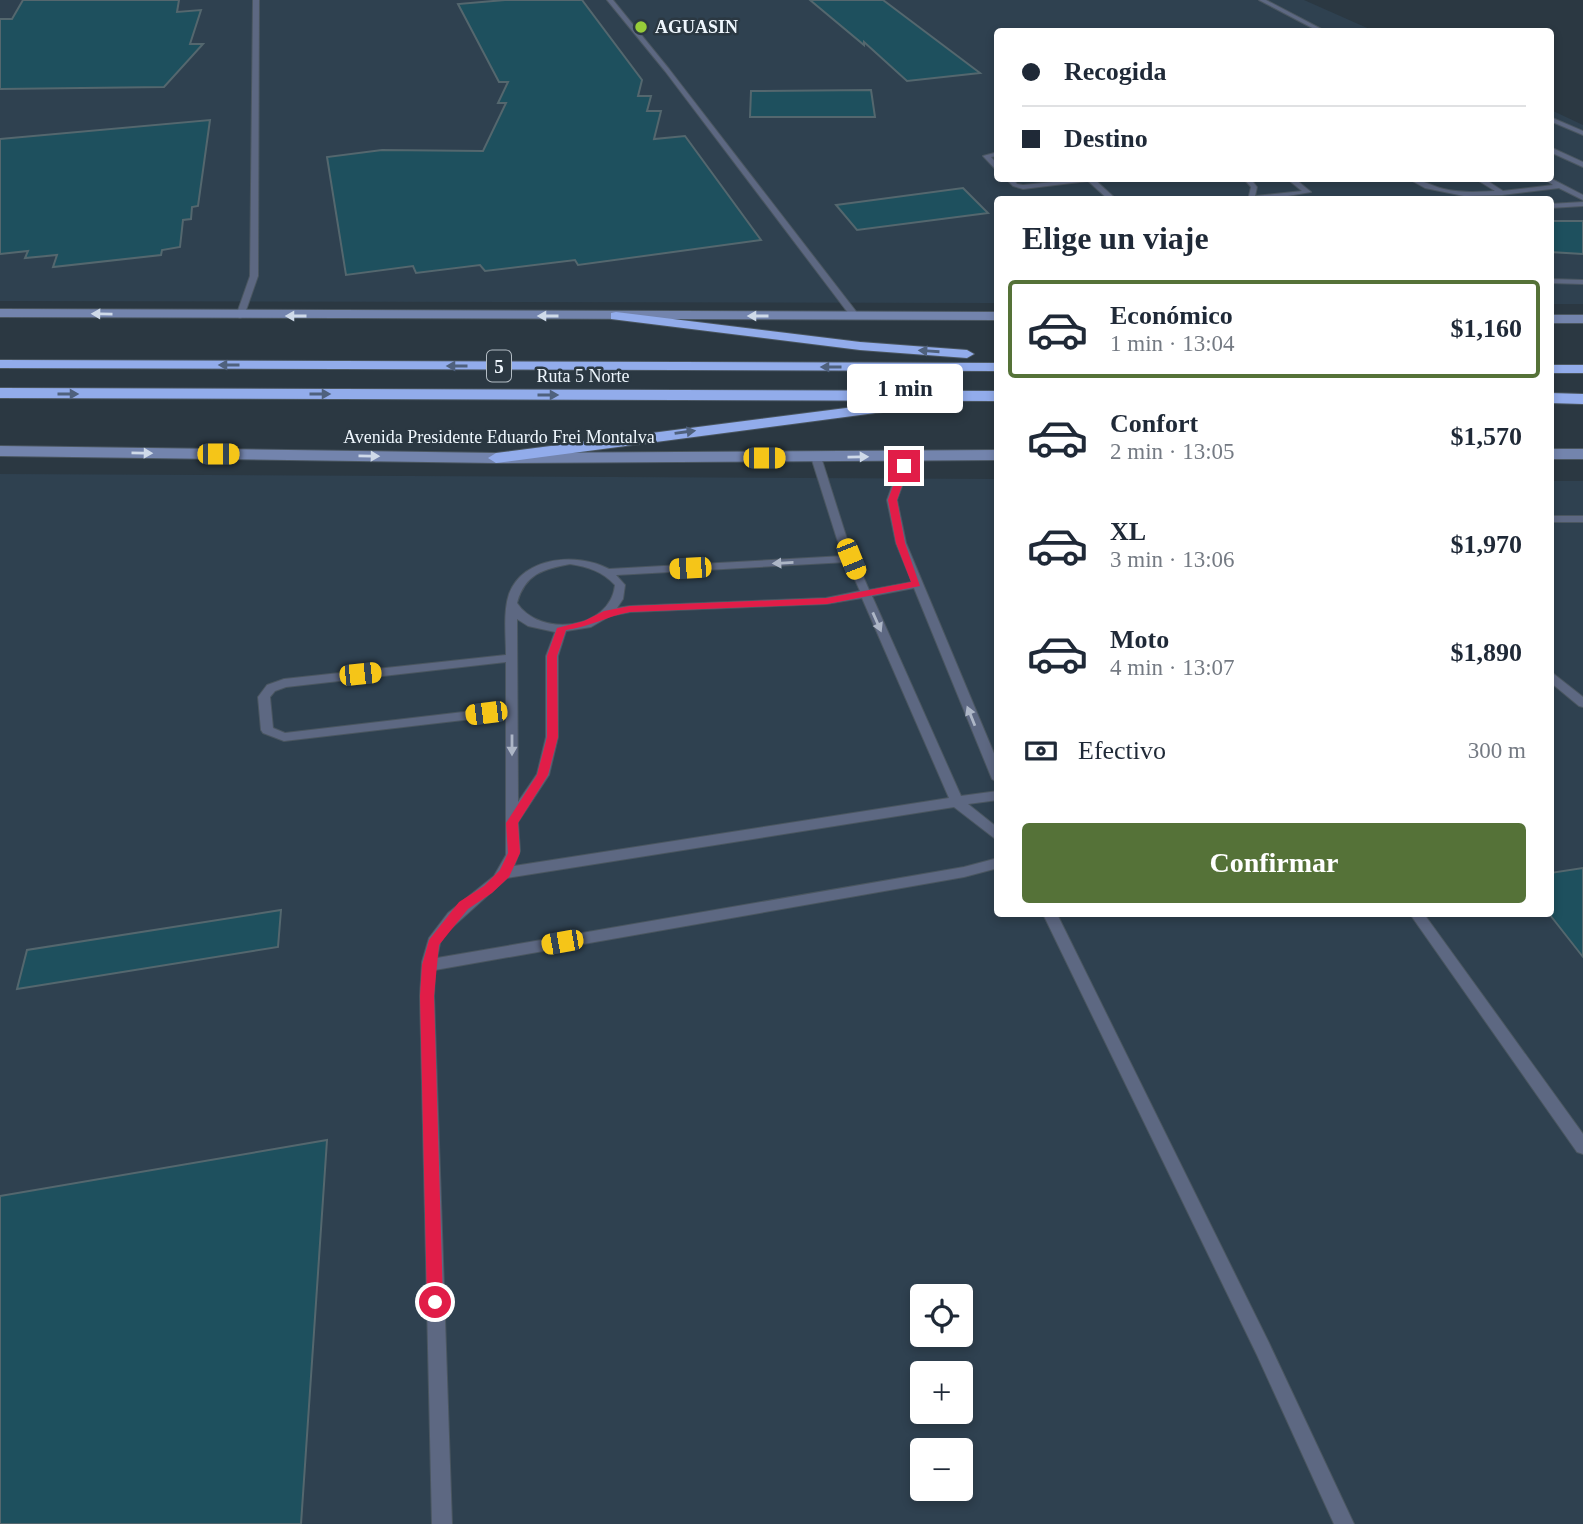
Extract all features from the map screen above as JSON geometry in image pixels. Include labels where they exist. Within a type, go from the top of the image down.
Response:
[{"type":"highway","points":[[616,316],[860,346],[994,356]]},
{"type":"highway","name":"Ruta 5 Norte","points":[[0,364],[994,367]]},
{"type":"highway","points":[[1554,369],[1583,369]]},
{"type":"highway","name":"Ruta 5 Norte","points":[[0,393],[994,396]]},
{"type":"highway","points":[[496,458],[786,418],[994,396]]},
{"type":"highway","points":[[1554,398],[1583,399]]},
{"type":"street","points":[[0,313],[240,316],[994,316]]},
{"type":"street","points":[[1554,318],[1583,319]]},
{"type":"street","name":"Avenida Presidente Eduardo Frei Montalva","points":[[0,451],[496,458],[994,455]]},
{"type":"street","points":[[1554,454],[1583,454]]},
{"type":"lane","points":[[240,316],[254,276],[256,0]]},
{"type":"lane","points":[[610,0],[667,69],[855,316]]},
{"type":"lane","points":[[1262,0],[1317,28]]},
{"type":"lane","points":[[1554,120],[1583,133]]},
{"type":"lane","points":[[1554,151],[1583,165]]},
{"type":"lane","points":[[994,155],[986,156],[994,165]]},
{"type":"lane","points":[[1012,182],[1023,187],[1064,182]]},
{"type":"lane","points":[[1092,182],[1109,196]]},
{"type":"lane","points":[[1275,196],[1308,192],[1294,182]]},
{"type":"lane","points":[[1419,182],[1443,193],[1502,192],[1559,186]]},
{"type":"lane","points":[[1484,182],[1502,192]]},
{"type":"lane","points":[[1552,182],[1583,198]]},
{"type":"lane","points":[[1554,206],[1583,204]]},
{"type":"lane","points":[[1554,281],[1583,282]]},
{"type":"lane","points":[[908,456],[892,500],[901,543],[994,769]]},
{"type":"lane","points":[[816,457],[865,594],[957,802],[994,833]]},
{"type":"lane","points":[[1554,519],[1583,519]]},
{"type":"lane","points":[[610,572],[851,559]]},
{"type":"lane","points":[[442,1524],[427,996],[429,965],[433,943],[447,922],[463,905],[488,890],[504,873],[514,853],[512,603],[515,588],[527,575],[547,565],[570,561],[593,564],[610,572],[620,585],[618,599],[607,613]]},
{"type":"lane","points":[[512,603],[521,616],[539,625],[562,628],[587,624],[607,613],[630,609],[827,601],[917,584]]},
{"type":"lane","points":[[512,823],[542,775],[552,737],[552,656],[562,628]]},
{"type":"lane","points":[[512,658],[284,682],[271,688],[264,697],[267,730],[284,737],[512,710]]},
{"type":"lane","points":[[1554,678],[1583,703]]},
{"type":"lane","points":[[504,873],[994,796]]},
{"type":"lane","points":[[429,965],[964,872],[994,864]]},
{"type":"lane","points":[[1051,917],[1263,1349],[1344,1524]]},
{"type":"lane","points":[[1419,917],[1583,1147]]},
{"type":"shaded area","points":[[0,0],[1304,0],[1367,28],[994,28],[994,182],[1554,182],[1554,111],[1583,125],[1583,304],[1554,304],[1554,196],[994,196],[994,303],[0,301]]},
{"type":"shaded area","points":[[0,474],[994,479],[994,917],[1554,917],[1554,481],[1583,481],[1583,1524],[0,1524]]},
{"type":"building","points":[[23,0],[179,0],[177,12],[201,10],[190,44],[203,44],[164,87],[0,89],[0,19],[12,19]]},
{"type":"building","points":[[505,0],[582,0],[642,80],[638,96],[651,96],[647,111],[661,111],[654,139],[685,136],[761,240],[578,265],[575,260],[485,271],[480,265],[416,273],[413,266],[346,275],[327,157],[382,150],[483,151],[506,103],[498,103],[508,82],[499,82],[458,4]]},
{"type":"building","points":[[810,0],[883,0],[980,73],[907,81],[864,42],[864,45]]},
{"type":"building","points":[[871,90],[875,117],[750,117],[751,91]]},
{"type":"building","points":[[210,120],[198,206],[192,207],[191,219],[183,220],[180,247],[162,250],[161,255],[53,267],[57,255],[25,258],[28,251],[0,254],[0,139]]},
{"type":"building","points":[[963,188],[988,213],[857,230],[836,205]]},
{"type":"building","points":[[1554,221],[1583,221],[1583,254],[1554,252]]},
{"type":"building","points":[[1583,868],[1583,957],[1552,917],[1554,917],[1554,872]]},
{"type":"building","points":[[281,910],[278,947],[17,989],[27,950]]},
{"type":"building","points":[[327,1140],[301,1524],[0,1524],[0,1196]]},
{"type":"place","name":"AGUASIN","points":[[641,27]]},
{"type":"route","points":[[435,1302],[427,996],[433,943],[463,905],[488,890],[504,873],[514,853],[512,823],[542,775],[552,737],[552,656],[562,628],[587,624],[607,613],[630,609],[827,601],[917,584],[901,543],[892,500],[904,466]]}]
